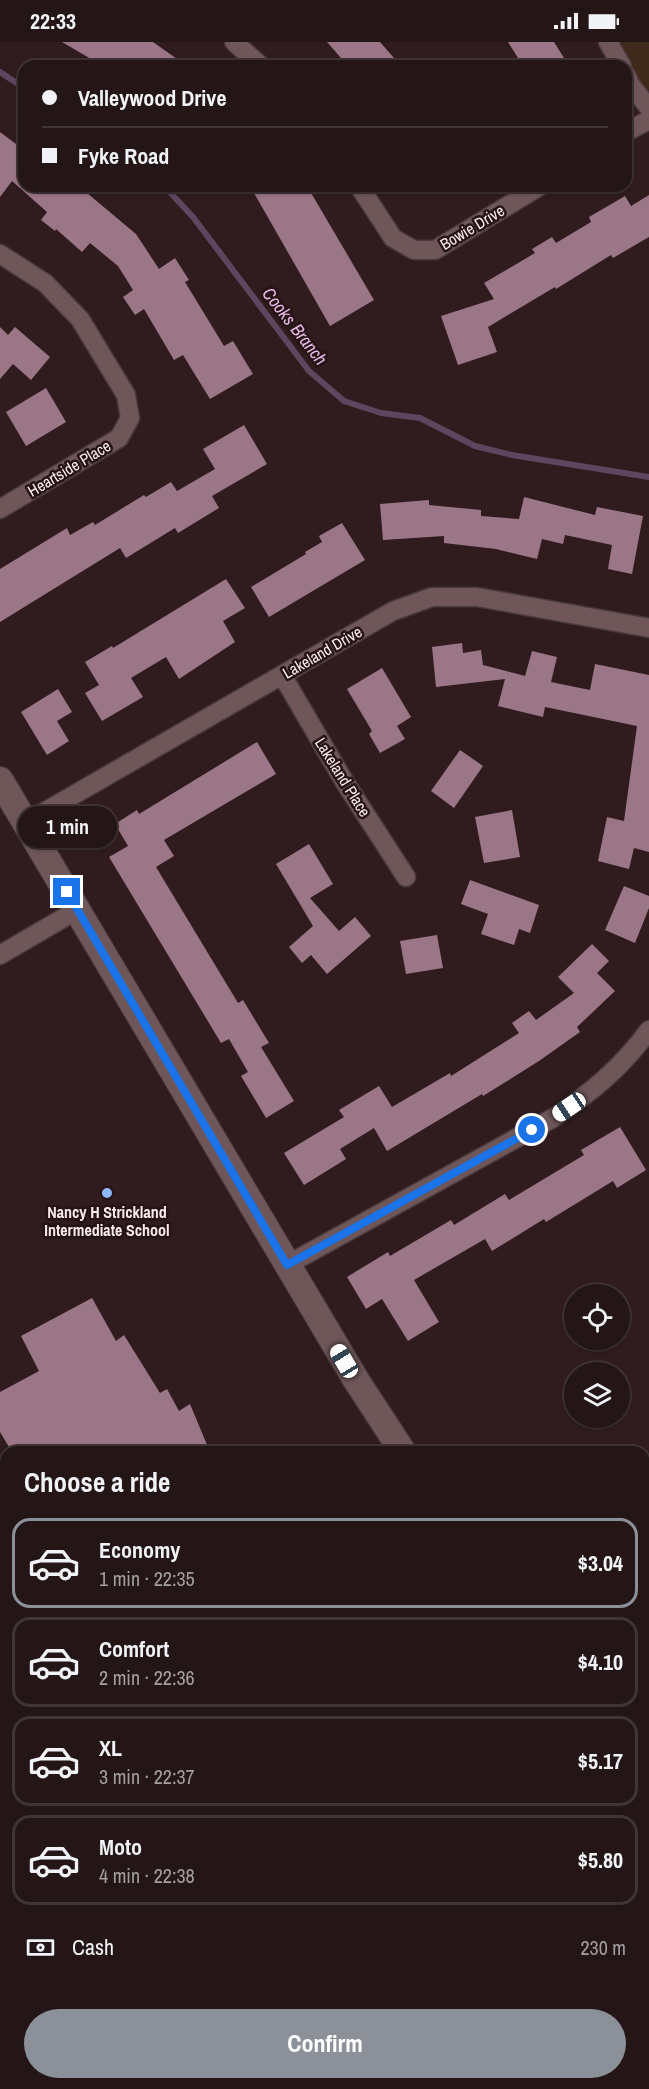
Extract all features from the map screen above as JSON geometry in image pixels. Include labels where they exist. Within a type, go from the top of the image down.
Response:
[{"type":"street","points":[[234,42],[254,60]]},
{"type":"street","points":[[608,42],[618,60]]},
{"type":"street","points":[[632,87],[649,108]]},
{"type":"street","points":[[632,129],[649,120]]},
{"type":"street","name":"Bowie Drive","points":[[363,192],[393,238],[414,250],[435,250],[530,192]]},
{"type":"street","name":"Heartside Place","points":[[0,254],[45,283],[80,319],[126,395],[130,417],[119,438],[0,509]]},
{"type":"street","name":"Lakeland Drive","points":[[25,822],[393,611],[432,597],[477,597],[649,628]]},
{"type":"street","name":"Lakeland Place","points":[[282,675],[344,781],[406,877]]},
{"type":"street","points":[[0,780],[362,1391],[399,1446]]},
{"type":"street","points":[[0,955],[77,910]]},
{"type":"street","points":[[287,1265],[553,1118],[585,1096],[623,1063],[649,1030]]},
{"type":"shaded area","points":[[608,42],[649,42],[649,90],[632,85],[632,60],[617,60]]},
{"type":"building","points":[[62,42],[153,42],[178,60],[93,60]]},
{"type":"building","points":[[327,42],[380,42],[396,60],[343,60]]},
{"type":"building","points":[[508,42],[554,42],[564,58],[561,60],[519,60]]},
{"type":"building","points":[[0,132],[18,146],[18,186],[12,181],[0,197]]},
{"type":"building","points":[[24,192],[88,192],[136,234],[159,269],[175,258],[189,280],[185,282],[224,346],[233,341],[253,374],[210,399],[183,355],[174,360],[144,309],[135,315],[123,297],[133,290],[118,266],[90,243],[82,252],[56,229],[55,231],[41,220],[47,212]]},
{"type":"building","points":[[253,192],[311,192],[374,300],[330,326]]},
{"type":"building","points":[[649,195],[649,237],[613,258],[611,255],[488,327],[497,352],[458,365],[441,316],[494,299],[484,283],[535,253],[532,249],[552,237],[556,243],[591,222],[589,217],[625,196],[631,206]]},
{"type":"building","points":[[0,327],[8,335],[15,327],[50,357],[31,380],[13,364],[0,379]]},
{"type":"building","points":[[46,388],[66,422],[26,446],[6,412]]},
{"type":"building","points":[[244,425],[267,464],[212,496],[219,508],[178,533],[175,528],[126,558],[120,548],[0,622],[0,569],[67,528],[70,535],[93,522],[95,525],[144,495],[146,497],[171,482],[177,491],[215,469],[203,449]]},
{"type":"building","points":[[524,497],[595,515],[597,507],[643,516],[632,574],[608,569],[612,545],[565,535],[563,544],[542,539],[537,559],[496,549],[444,543],[444,536],[383,540],[380,504],[429,500],[429,505],[481,510],[481,516],[519,519]]},
{"type":"building","points":[[342,523],[365,560],[269,617],[251,587],[306,554],[305,552],[322,542],[319,536]]},
{"type":"building","points":[[226,579],[245,608],[223,621],[235,642],[179,679],[166,657],[131,678],[143,697],[102,721],[85,693],[99,685],[85,662],[112,646],[113,648]]},
{"type":"building","points":[[462,643],[463,653],[481,650],[483,665],[525,676],[532,651],[557,657],[551,682],[590,690],[595,664],[649,675],[649,852],[634,848],[629,869],[598,861],[607,817],[624,821],[637,726],[545,707],[543,717],[498,706],[505,679],[436,687],[432,647]]},
{"type":"building","points":[[382,668],[411,717],[397,726],[405,739],[380,753],[369,734],[372,731],[347,689]]},
{"type":"building","points":[[58,689],[72,712],[57,721],[69,741],[47,755],[21,712]]},
{"type":"building","points":[[257,742],[276,774],[164,840],[174,856],[156,867],[238,1003],[243,1000],[269,1043],[261,1047],[294,1101],[266,1118],[241,1076],[248,1072],[229,1039],[221,1043],[109,857],[128,846],[115,824],[137,810],[139,814]]},
{"type":"building","points":[[460,750],[483,766],[454,808],[431,791]]},
{"type":"building","points":[[512,810],[520,857],[484,863],[475,817]]},
{"type":"building","points":[[309,844],[333,884],[310,898],[339,931],[355,917],[371,936],[327,974],[311,955],[302,963],[289,947],[313,926],[276,864]]},
{"type":"building","points":[[470,880],[539,905],[530,933],[519,929],[514,945],[481,934],[488,914],[461,904]]},
{"type":"building","points":[[624,886],[649,896],[649,908],[635,943],[605,930]]},
{"type":"building","points":[[437,935],[443,968],[406,974],[400,941]]},
{"type":"building","points":[[592,944],[609,961],[597,973],[615,991],[577,1027],[580,1032],[483,1096],[482,1094],[387,1151],[374,1128],[340,1149],[346,1159],[304,1185],[284,1153],[344,1117],[339,1110],[379,1086],[392,1107],[450,1073],[451,1076],[519,1033],[512,1023],[529,1011],[536,1020],[574,993],[558,977]]},
{"type":"building","points":[[620,1127],[646,1170],[617,1188],[613,1181],[546,1222],[544,1219],[492,1251],[485,1239],[414,1280],[439,1322],[408,1341],[382,1299],[366,1309],[347,1277],[388,1252],[390,1256],[451,1220],[454,1225],[505,1194],[509,1200],[584,1155],[581,1150]]},
{"type":"building","points":[[92,1298],[116,1341],[124,1335],[160,1393],[167,1389],[179,1411],[190,1404],[208,1446],[8,1446],[0,1432],[0,1392],[39,1371],[21,1336]]},
{"type":"waterway","name":"Cooks Branch","points":[[0,72],[18,84]]},
{"type":"waterway","name":"Cooks Branch","points":[[170,192],[193,217],[309,371],[344,401],[381,413],[420,418],[475,446],[512,455],[649,477]]},
{"type":"place","name":"Nancy H Strickland Intermediate School","points":[[107,1193]]},
{"type":"route","points":[[67,892],[287,1265],[532,1130]]}]
